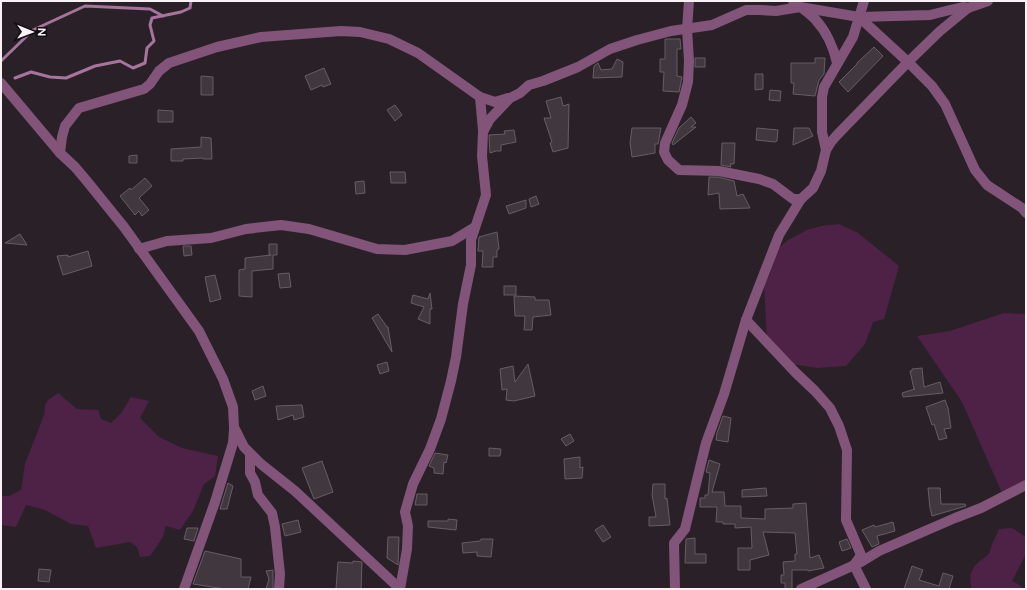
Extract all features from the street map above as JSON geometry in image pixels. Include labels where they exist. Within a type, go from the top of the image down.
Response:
[{"type":"street","points":[[690,1],[688,29],[688,82],[682,105],[665,143],[664,152],[668,160],[679,170],[719,171],[759,178],[773,184],[793,200],[801,199]]},
{"type":"street","points":[[826,150],[822,132],[822,97],[824,87],[853,36],[864,1]]},
{"type":"street","points":[[675,589],[674,543],[685,529],[706,443],[724,394],[746,320],[780,236],[801,199],[813,188],[821,171],[826,150],[837,135],[908,62],[945,27],[968,8],[988,1]]},
{"type":"street","points":[[797,4],[815,19],[830,41],[835,52],[837,64]]},
{"type":"street","points":[[60,153],[65,126],[79,108],[144,89],[150,84],[159,71],[169,63],[217,47],[261,37],[341,31],[360,32],[389,39],[418,53],[480,97],[496,102],[510,98],[529,86],[578,67],[610,49],[671,31],[712,25],[746,10],[776,12],[797,4],[859,17],[930,15],[963,7],[968,8]]},
{"type":"street","points":[[859,17],[932,86],[945,104],[975,170],[987,185],[1022,208],[1026,213]]},
{"type":"street","points":[[1,83],[60,153],[75,167],[124,227],[191,320],[214,358],[232,403],[234,411],[233,443],[215,502],[184,589]]},
{"type":"street","points":[[400,589],[407,549],[408,526],[405,512],[412,484],[433,442],[451,381],[456,357],[463,304],[471,265],[471,240],[486,195],[482,156],[483,132],[480,97]]},
{"type":"street","points":[[483,132],[490,119],[510,98]]},
{"type":"street","points":[[139,249],[167,241],[211,238],[246,228],[281,226],[309,229],[377,249],[405,250],[452,242],[475,227]]},
{"type":"street","points":[[746,320],[796,373],[816,391],[830,408],[839,426],[847,450],[846,520],[860,555],[854,565]]},
{"type":"street","points":[[234,427],[244,447],[250,454],[295,491],[400,589]]},
{"type":"street","points":[[250,454],[250,473],[256,482],[258,495],[272,513],[280,574],[279,589]]},
{"type":"street","points":[[801,589],[854,565],[879,551],[981,508],[1026,485]]},
{"type":"street","points":[[854,565],[866,589]]},
{"type":"shaded area","points":[[839,224],[858,233],[899,266],[884,319],[873,322],[865,344],[846,366],[817,368],[787,363],[767,342],[764,284],[769,276],[778,249],[788,240],[807,230],[821,226]]},
{"type":"shaded area","points":[[1004,313],[1026,314],[1026,481],[1002,493],[962,402],[917,336],[950,331]]},
{"type":"shaded area","points":[[58,393],[77,409],[98,410],[101,419],[111,423],[122,412],[131,397],[149,401],[140,418],[159,437],[182,448],[218,456],[215,476],[204,484],[193,511],[180,530],[166,526],[163,537],[150,556],[140,557],[137,547],[130,542],[96,548],[88,526],[71,524],[45,510],[26,505],[16,527],[1,525],[1,496],[9,496],[21,490],[25,464],[44,415],[45,405],[48,400]]},
{"type":"shaded area","points":[[1012,528],[1026,537],[1026,554],[1012,581],[1024,589],[972,589],[970,577],[973,568],[989,554],[999,529]]},
{"type":"building","points":[[665,39],[680,39],[681,49],[677,49],[677,76],[682,77],[679,92],[663,91],[664,72],[660,72],[660,59],[665,59]]},
{"type":"building","points":[[874,47],[883,56],[848,92],[839,82]]},
{"type":"building","points":[[695,58],[705,58],[705,67],[695,67]]},
{"type":"building","points":[[815,58],[825,58],[824,74],[819,80],[815,96],[793,94],[794,83],[791,83],[791,63],[815,63]]},
{"type":"building","points":[[617,59],[623,62],[622,77],[593,78],[594,66],[598,63],[601,70],[612,69]]},
{"type":"building","points":[[324,68],[331,84],[323,87],[322,85],[311,90],[305,76]]},
{"type":"building","points":[[755,74],[763,74],[763,89],[755,90]]},
{"type":"building","points":[[201,76],[213,77],[213,95],[201,95]]},
{"type":"building","points":[[770,90],[781,91],[780,101],[769,100]]},
{"type":"building","points":[[561,97],[563,106],[569,104],[568,148],[553,152],[550,143],[552,142],[544,118],[551,118],[546,101]]},
{"type":"building","points":[[395,105],[402,115],[395,121],[387,110]]},
{"type":"building","points":[[158,110],[173,111],[173,122],[158,122]]},
{"type":"building","points":[[691,117],[696,123],[691,127],[696,127],[673,145],[672,143],[679,128]]},
{"type":"building","points":[[632,128],[661,128],[658,144],[655,144],[655,153],[632,157],[630,143]]},
{"type":"building","points":[[757,128],[778,130],[777,141],[756,140]]},
{"type":"building","points":[[794,128],[809,128],[813,136],[793,145]]},
{"type":"building","points":[[514,130],[516,142],[501,145],[501,151],[490,153],[489,135],[505,134],[504,131]]},
{"type":"building","points":[[201,137],[211,138],[212,159],[203,158],[171,161],[171,149],[201,147]]},
{"type":"building","points":[[722,143],[735,143],[734,164],[730,164],[731,167],[721,165]]},
{"type":"building","points":[[137,155],[137,163],[129,163],[129,156]]},
{"type":"building","points":[[390,172],[405,172],[406,183],[391,183]]},
{"type":"building","points":[[709,177],[718,177],[734,181],[737,196],[743,194],[750,208],[720,209],[719,193],[708,195]]},
{"type":"building","points":[[145,178],[152,186],[139,198],[149,210],[142,216],[139,211],[135,215],[120,196],[130,188],[131,190]]},
{"type":"building","points":[[364,181],[365,193],[356,194],[355,182]]},
{"type":"building","points":[[536,196],[539,204],[531,207],[529,199]]},
{"type":"building","points":[[526,200],[526,208],[509,214],[506,206]]},
{"type":"building","points":[[497,232],[499,249],[497,250],[497,257],[493,257],[493,267],[482,267],[483,251],[478,251],[479,237]]},
{"type":"building","points":[[20,234],[27,245],[5,243]]},
{"type":"building","points":[[269,244],[277,244],[277,255],[273,255],[273,269],[252,271],[252,297],[239,296],[239,270],[245,269],[245,258],[271,255],[269,255]]},
{"type":"building","points":[[183,246],[191,246],[192,255],[184,256]]},
{"type":"building","points":[[88,251],[92,266],[63,275],[57,256],[68,255],[68,257]]},
{"type":"building","points":[[289,273],[291,287],[280,288],[278,274]]},
{"type":"building","points":[[215,275],[221,299],[210,302],[205,277]]},
{"type":"building","points":[[504,286],[516,286],[516,295],[504,295]]},
{"type":"building","points":[[430,293],[432,309],[430,309],[430,324],[418,319],[424,307],[411,303],[413,295],[428,299]]},
{"type":"building","points":[[514,296],[535,297],[535,300],[549,300],[551,315],[533,317],[532,330],[524,330],[525,316],[515,316]]},
{"type":"building","points":[[378,314],[388,327],[392,352],[372,318]]},
{"type":"building","points":[[387,362],[389,371],[380,374],[377,365]]},
{"type":"building","points":[[528,364],[535,396],[514,401],[506,400],[507,389],[502,390],[500,369],[513,366],[515,382]]},
{"type":"building","points":[[922,368],[924,387],[940,382],[943,393],[903,397],[902,393],[915,389],[910,371],[912,371],[912,369]]},
{"type":"building","points":[[263,386],[266,396],[255,400],[252,391]]},
{"type":"building","points":[[945,400],[948,408],[951,428],[944,429],[947,438],[939,440],[934,424],[932,425],[926,407]]},
{"type":"building","points":[[302,405],[304,417],[294,420],[293,415],[278,420],[276,406]]},
{"type":"building","points":[[723,416],[731,418],[728,442],[716,440]]},
{"type":"building","points":[[570,434],[574,441],[566,446],[561,439]]},
{"type":"building","points":[[489,448],[501,449],[500,456],[489,456]]},
{"type":"building","points":[[435,453],[448,455],[446,463],[444,462],[443,474],[434,473],[434,468],[429,466]]},
{"type":"building","points":[[580,457],[580,468],[583,467],[582,478],[565,479],[564,459]]},
{"type":"building","points":[[709,460],[720,464],[712,492],[724,492],[725,506],[741,506],[741,518],[765,519],[765,509],[793,508],[793,504],[806,503],[810,558],[819,555],[824,568],[808,571],[792,570],[792,589],[785,589],[785,583],[781,583],[781,575],[784,575],[783,562],[795,561],[795,554],[797,554],[795,533],[763,532],[769,555],[750,560],[750,570],[738,570],[738,548],[752,548],[751,527],[735,528],[735,524],[723,524],[723,522],[716,522],[717,507],[700,507],[700,498],[705,498],[705,495],[708,495],[710,473],[706,472]]},
{"type":"building","points":[[322,461],[333,492],[314,499],[302,468]]},
{"type":"building","points":[[228,483],[233,486],[227,509],[220,509]]},
{"type":"building","points":[[653,484],[665,484],[665,499],[667,498],[670,525],[649,526],[649,517],[656,517],[652,495]]},
{"type":"building","points":[[766,488],[767,496],[742,497],[742,490]]},
{"type":"building","points":[[928,488],[940,488],[941,504],[965,504],[966,506],[932,516]]},
{"type":"building","points":[[417,494],[427,494],[427,505],[415,505]]},
{"type":"building","points":[[448,519],[457,520],[456,530],[428,527],[428,521],[448,521]]},
{"type":"building","points":[[298,520],[301,532],[285,536],[282,524]]},
{"type":"building","points":[[893,522],[895,531],[877,536],[879,544],[872,547],[862,530],[874,525],[875,527]]},
{"type":"building","points":[[603,525],[611,537],[603,542],[595,530]]},
{"type":"building","points":[[187,528],[198,528],[194,541],[184,539]]},
{"type":"building","points":[[388,537],[399,537],[398,565],[387,558]]},
{"type":"building","points":[[695,538],[695,554],[706,554],[706,563],[685,563],[686,539]]},
{"type":"building","points":[[481,539],[493,539],[491,557],[477,556],[477,552],[463,553],[462,543],[480,541]]},
{"type":"building","points":[[847,539],[851,548],[842,551],[839,542]]},
{"type":"building","points":[[205,551],[241,559],[241,577],[251,577],[248,589],[225,589],[193,584]]},
{"type":"building","points":[[353,561],[362,562],[361,589],[336,589],[338,562],[353,563]]},
{"type":"building","points":[[912,566],[923,570],[919,580],[939,586],[943,573],[953,576],[949,589],[904,589]]},
{"type":"building","points":[[39,569],[51,570],[49,582],[38,581]]},
{"type":"building","points":[[273,570],[273,589],[266,589],[269,579],[266,571]]},
{"type":"waterway","points":[[15,78],[31,72],[50,77],[66,78],[95,66],[120,61],[133,68],[145,63],[147,48],[154,41],[150,25],[152,18],[181,12],[190,8],[191,1]]},
{"type":"waterway","points":[[1,61],[33,30],[85,6],[150,9],[163,16]]}]
